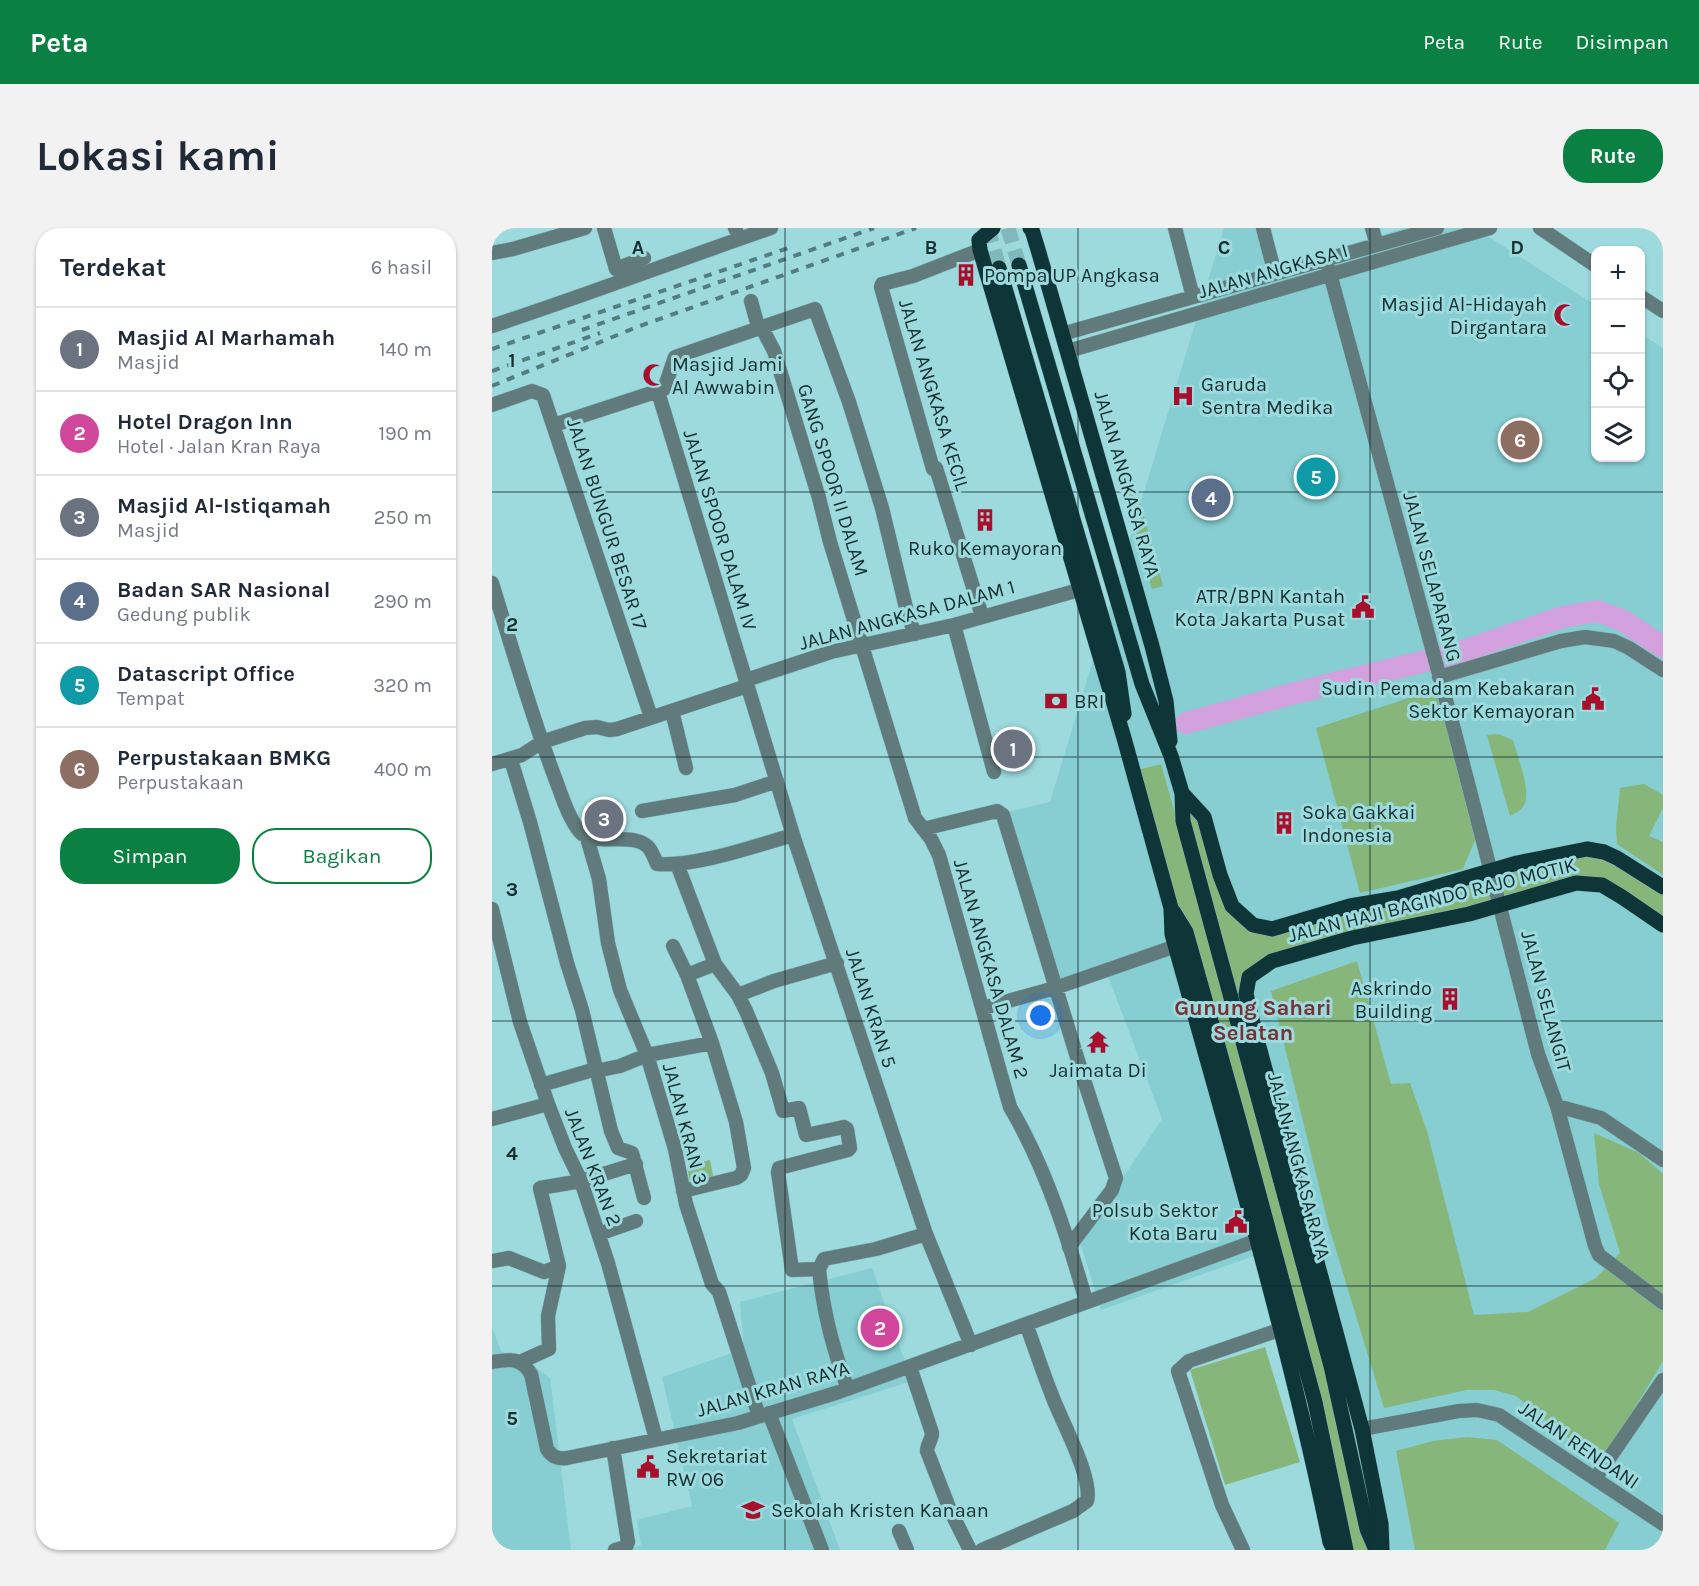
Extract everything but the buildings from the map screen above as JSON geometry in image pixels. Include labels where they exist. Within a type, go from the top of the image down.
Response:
[{"type":"main road","points":[[993,228],[979,240],[980,249],[1124,738],[1171,908],[1172,934],[1282,1329],[1330,1542],[1334,1550]]},
{"type":"main road","name":"JALAN ANGKASA RAYA","points":[[1030,228],[1068,351],[1152,646],[1169,718],[1171,756]]},
{"type":"main road","name":"JALAN ANGKASA RAYA","points":[[1019,265],[1142,684],[1171,756],[1182,793],[1183,820],[1331,1366],[1367,1529],[1376,1550]]},
{"type":"main road","points":[[999,268],[1118,672],[1123,699],[1124,738]]},
{"type":"main road","name":"JALAN ANGKASA RAYA","points":[[1182,793],[1204,818],[1220,875],[1232,906],[1253,925],[1272,929]]},
{"type":"main road","name":"JALAN HAJI BAGINDO RAJO MOTIK","points":[[1272,929],[1350,906],[1398,897],[1517,862],[1587,849],[1604,852],[1617,858],[1663,887]]},
{"type":"main road","name":"JALAN HAJI BAGINDO RAJO MOTIK","points":[[1272,961],[1352,938],[1500,905],[1576,883],[1602,885],[1663,925]]},
{"type":"main road","points":[[1171,908],[1186,932],[1238,1117],[1315,1402],[1346,1550]]},
{"type":"main road","name":"JALAN ANGKASA RAYA","points":[[1272,961],[1249,977],[1246,994],[1362,1429],[1381,1524],[1382,1550]]},
{"type":"main road","points":[[1245,1049],[1255,1032]]},
{"type":"main road","points":[[1257,1092],[1276,1109]]},
{"type":"main road","points":[[1228,1137],[1238,1117]]},
{"type":"street","points":[[492,253],[585,228]]},
{"type":"street","points":[[604,228],[616,269],[644,258]]},
{"type":"street","points":[[492,326],[771,228]]},
{"type":"street","points":[[1175,228],[1193,297]]},
{"type":"street","points":[[1263,228],[1275,274]]},
{"type":"street","points":[[1372,228],[1377,245]]},
{"type":"street","name":"JALAN ANGKASA I","points":[[1062,334],[1377,245],[1420,230],[1437,228]]},
{"type":"street","name":"JALAN ANGKASA I","points":[[1068,351],[1490,228]]},
{"type":"street","points":[[1540,228],[1591,263]]},
{"type":"street","name":"JALAN ANGKASA KECIL","points":[[980,249],[913,276],[882,284],[881,287],[933,469],[936,468],[982,616]]},
{"type":"street","name":"JALAN SELAPARANG","points":[[1326,259],[1500,905]]},
{"type":"street","points":[[1645,299],[1663,311]]},
{"type":"street","name":"GANG SPOOR II DALAM","points":[[751,301],[757,323],[762,327],[774,351],[863,645]]},
{"type":"street","points":[[554,425],[658,392],[665,387],[675,357],[816,310],[849,402],[882,508],[908,615],[915,634]]},
{"type":"street","name":"JALAN BUNGUR BESAR 17","points":[[492,405],[532,391],[543,395],[651,717]]},
{"type":"street","name":"JALAN SPOOR DALAM IV","points":[[658,392],[747,683]]},
{"type":"street","points":[[492,583],[542,742],[568,812],[587,838],[636,840],[649,848],[657,864],[677,864],[728,854],[793,835]]},
{"type":"street","name":"JALAN ANGKASA DALAM 1","points":[[492,764],[511,760],[542,742],[591,727],[609,730],[672,711],[831,652],[954,625],[1079,590]]},
{"type":"street","points":[[954,625],[994,772]]},
{"type":"street","points":[[1439,677],[1561,641],[1585,637],[1614,641],[1663,670]]},
{"type":"street","name":"JALAN ANGKASA DALAM 2","points":[[863,645],[915,818],[931,839],[939,855],[1010,1107],[1021,1125],[1039,1166],[1086,1301]]},
{"type":"street","name":"JALAN KRAN 5","points":[[747,683],[793,835],[926,1234],[971,1345]]},
{"type":"street","points":[[672,711],[686,768]]},
{"type":"street","points":[[511,760],[582,1010],[615,1145],[620,1150],[631,1152],[644,1198]]},
{"type":"street","points":[[642,811],[735,795],[777,781]]},
{"type":"street","points":[[923,829],[997,811],[1003,815],[1116,1178],[1112,1190],[1069,1247]]},
{"type":"street","name":"JALAN KRAN 3","points":[[587,838],[599,879],[608,943],[620,990],[647,1055],[675,1149],[683,1191],[712,1284],[719,1292],[764,1415],[822,1550]]},
{"type":"street","points":[[677,864],[715,964],[738,994],[772,1073],[783,1111],[799,1108],[806,1136],[844,1127],[847,1129],[850,1148],[848,1150],[778,1170],[792,1270],[819,1269]]},
{"type":"street","name":"JALAN SELANGIT","points":[[1500,905],[1538,1054],[1557,1106],[1599,1255],[1663,1303]]},
{"type":"street","name":"JALAN KRAN 2","points":[[492,909],[520,1022],[548,1104],[581,1181],[599,1234],[656,1439]]},
{"type":"street","points":[[673,946],[687,975],[712,1043],[736,1122],[744,1168],[741,1175],[736,1178],[683,1191]]},
{"type":"street","points":[[983,1008],[1055,988],[1176,946]]},
{"type":"street","points":[[738,994],[837,963]]},
{"type":"street","points":[[687,975],[715,964]]},
{"type":"street","points":[[542,1085],[620,1066],[647,1055],[712,1043]]},
{"type":"street","points":[[492,1119],[548,1104]]},
{"type":"street","points":[[1557,1106],[1601,1118],[1663,1160]]},
{"type":"street","points":[[492,1362],[512,1360],[520,1362],[549,1348],[548,1316],[559,1266],[540,1188],[581,1181],[636,1164]]},
{"type":"street","points":[[599,1234],[636,1221]]},
{"type":"street","points":[[848,1389],[826,1322],[819,1269],[824,1260],[876,1249],[926,1234]]},
{"type":"street","name":"JALAN KRAN RAYA","points":[[520,1362],[531,1374],[547,1449],[551,1456],[559,1459],[567,1458],[738,1423],[848,1389],[1257,1240]]},
{"type":"street","points":[[492,1262],[510,1258],[544,1272],[559,1266]]},
{"type":"street","points":[[982,1550],[1073,1511],[1087,1501],[1089,1493],[1086,1478],[1026,1324]]},
{"type":"street","points":[[1243,1550],[1222,1504],[1178,1371],[1189,1361],[1282,1329]]},
{"type":"street","points":[[910,1366],[932,1433],[927,1451],[950,1510],[970,1550]]},
{"type":"street","points":[[1595,1479],[1663,1380]]},
{"type":"street","name":"JALAN RENDANI","points":[[1362,1429],[1477,1410],[1498,1415],[1663,1524]]},
{"type":"street","points":[[613,1448],[628,1542],[626,1547],[615,1550]]},
{"type":"street","points":[[899,1531],[907,1550]]},
{"type":"shaded area","points":[[1224,228],[1269,228],[1279,266],[1405,228],[1475,228],[1591,302],[1591,462],[1645,462],[1645,337],[1663,348],[1663,1550],[1328,1550],[1254,1256],[1101,1310],[1080,1242],[1162,1119],[1108,976],[1065,991],[1008,812],[1050,802]]},
{"type":"shaded area","points":[[872,1268],[912,1381],[792,1419],[840,1550],[628,1550],[641,1545],[637,1520],[692,1506],[662,1377],[744,1349],[740,1302]]},
{"type":"shaded area","points":[[492,1327],[501,1351],[533,1365],[550,1378],[571,1550],[492,1550]]},
{"type":"green space","points":[[1134,480],[1163,586],[1152,589],[1123,484]]},
{"type":"green space","points":[[1437,689],[1475,840],[1463,869],[1360,893],[1316,728]]},
{"type":"green space","points":[[1498,734],[1513,740],[1525,783],[1524,805],[1510,816],[1487,735]]},
{"type":"green space","points":[[1161,764],[1200,902],[1182,793],[1204,817],[1232,906],[1272,929],[1587,849],[1663,885],[1663,925],[1586,883],[1265,964],[1249,978],[1376,1550],[1346,1550],[1316,1400],[1134,771]]},
{"type":"green space","points":[[1644,784],[1663,795],[1663,808],[1649,836],[1663,842],[1663,875],[1617,844],[1616,827],[1620,788]]},
{"type":"green space","points":[[1357,961],[1391,1084],[1410,1083],[1427,1131],[1474,1315],[1528,1312],[1596,1278],[1620,1253],[1599,1184],[1594,1133],[1639,1153],[1663,1174],[1663,1361],[1601,1464],[1516,1396],[1494,1390],[1467,1390],[1384,1408],[1329,1227],[1271,991]]},
{"type":"green space","points":[[710,1160],[714,1180],[690,1184],[687,1165]]},
{"type":"green space","points":[[1265,1347],[1300,1462],[1225,1485],[1190,1370]]},
{"type":"green space","points":[[1467,1437],[1497,1440],[1619,1523],[1605,1550],[1415,1550],[1396,1451],[1433,1441]]},
{"type":"waterway","points":[[1186,723],[1295,693],[1454,654],[1563,617],[1597,611],[1622,620],[1663,647]]},
{"type":"tunnel","points":[[988,228],[999,268]]},
{"type":"tunnel","points":[[1008,228],[1019,265]]},
{"type":"railway","points":[[582,330],[874,228]]},
{"type":"railway","points":[[492,386],[637,327],[916,228]]},
{"type":"railway","points":[[492,349],[794,246]]},
{"type":"railway","points":[[492,371],[600,333]]},
{"type":"place","name":"Pompa UP Angkasa","points":[[966,275]]},
{"type":"place","name":"Masjid Al-Hidayah Dirgantara","points":[[1565,315]]},
{"type":"place","name":"Masjid Jami Al Awwabin","points":[[654,375]]},
{"type":"place","name":"Garuda Sentra Medika","points":[[1183,396]]},
{"type":"place","name":"Perpustakaan BMKG","points":[[1520,440]]},
{"type":"place","name":"Datascript Office","points":[[1316,477]]},
{"type":"place","name":"Badan SAR Nasional","points":[[1211,498]]},
{"type":"place","name":"Ruko Kemayoran","points":[[985,520]]},
{"type":"place","name":"ATR/BPN Kantah Kota Jakarta Pusat","points":[[1363,607]]},
{"type":"place","name":"Sudin Pemadam Kebakaran Sektor Kemayoran","points":[[1593,699]]},
{"type":"place","name":"BRI","points":[[1056,701]]},
{"type":"place","name":"Masjid Al Marhamah","points":[[1013,749]]},
{"type":"place","name":"Masjid Al-Istiqamah","points":[[604,819]]},
{"type":"place","name":"Soka Gakkai Indonesia","points":[[1284,823]]},
{"type":"place","name":"Askrindo Building","points":[[1450,999]]},
{"type":"place","name":"Jaimata Di","points":[[1098,1042]]},
{"type":"place","name":"Polsub Sektor Kota Baru","points":[[1236,1222]]},
{"type":"place","name":"Hotel Dragon Inn","points":[[880,1328]]},
{"type":"place","name":"Sekretariat RW 06","points":[[648,1467]]},
{"type":"place","name":"Sekolah Kristen Kanaan","points":[[753,1510]]},
{"type":"district","name":"Gunung Sahari Selatan","points":[[1253,1020]]}]
